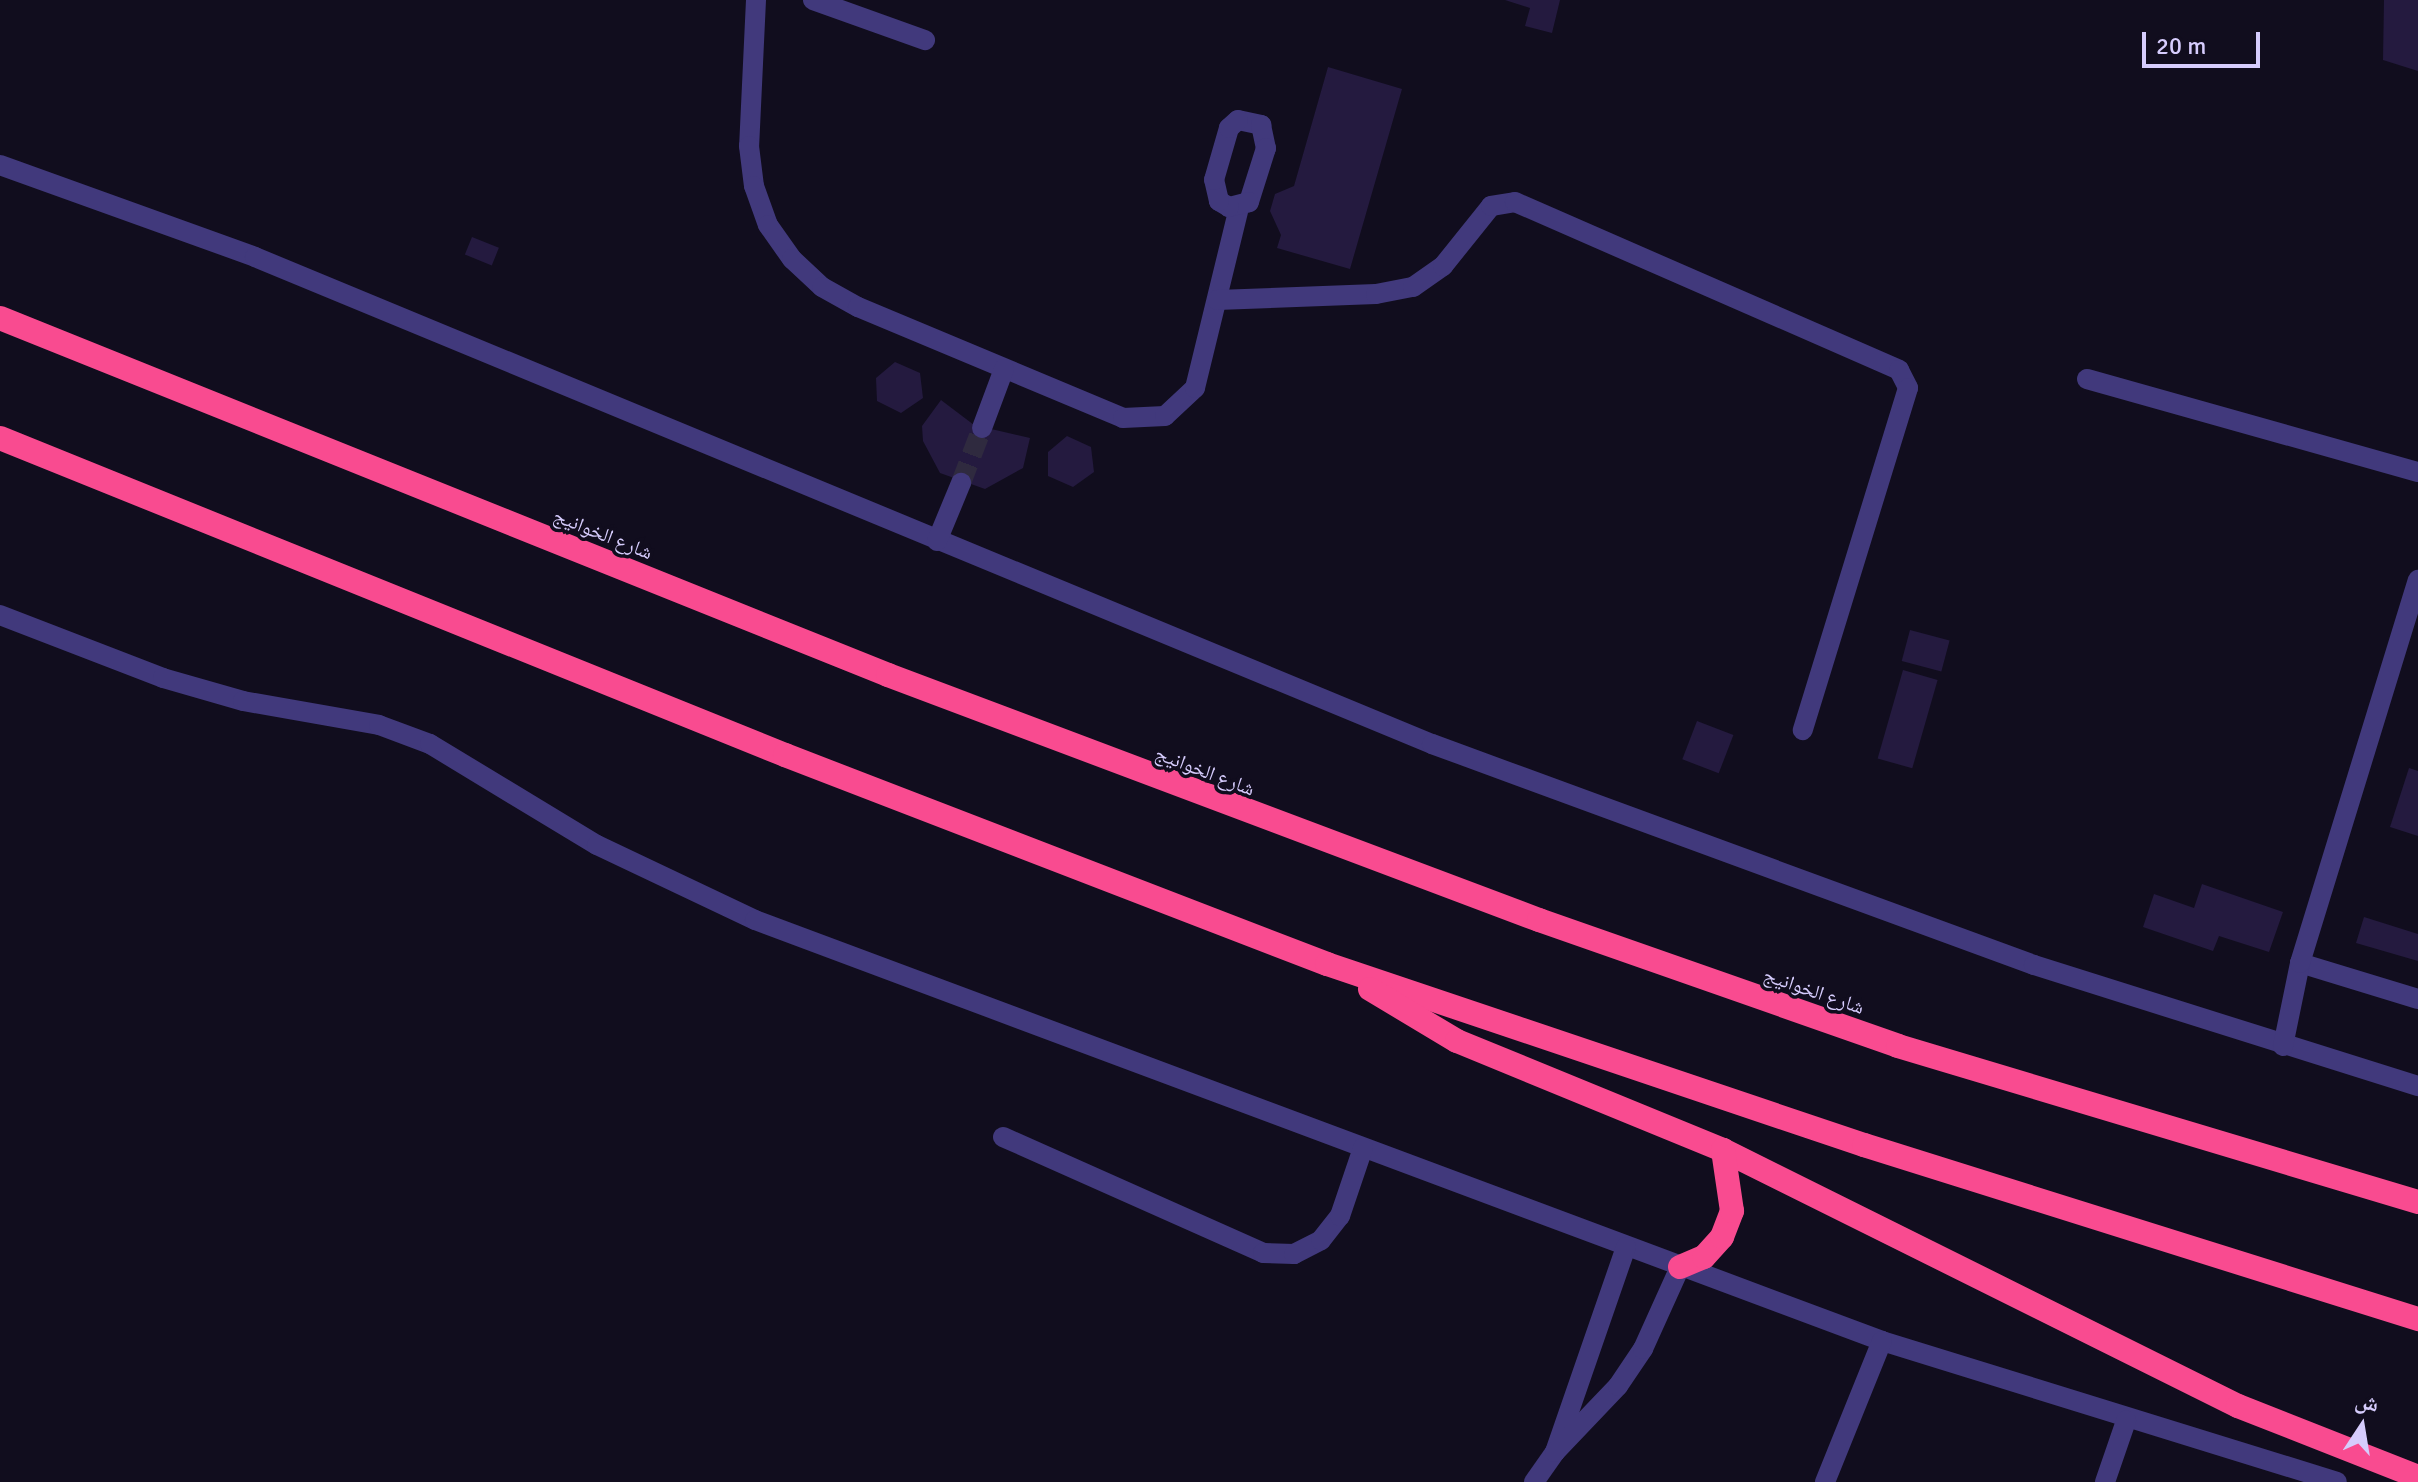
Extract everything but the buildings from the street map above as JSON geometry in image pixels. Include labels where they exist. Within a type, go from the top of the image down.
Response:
[{"type":"highway","name":"شارع الخوانيج","points":[[0,318],[888,675],[1509,909],[1898,1046],[2418,1202]]},
{"type":"highway","points":[[0,438],[785,755],[1327,964],[1864,1145],[2418,1319]]},
{"type":"highway","points":[[1327,964],[1457,1041],[1723,1150],[2238,1406],[2418,1477]]},
{"type":"highway","points":[[1680,1267],[1704,1257],[1722,1237],[1732,1211],[1723,1150]]},
{"type":"street","points":[[756,0],[749,146],[754,186],[768,225],[792,259],[822,287],[1004,369],[1123,418],[1165,416],[1195,388],[1239,207]]},
{"type":"street","points":[[813,0],[925,40]]},
{"type":"street","points":[[0,165],[255,257],[1432,744],[1743,861],[2034,965],[2283,1046],[2418,1086]]},
{"type":"street","points":[[1217,300],[1376,294],[1413,287],[1443,266],[1491,206],[1515,202],[1899,370],[1908,388],[1803,730]]},
{"type":"street","points":[[982,428],[1004,369]]},
{"type":"street","points":[[2087,379],[2418,472]]},
{"type":"street","points":[[937,541],[961,483]]},
{"type":"street","points":[[2283,1046],[2300,963],[2418,580]]},
{"type":"street","points":[[0,615],[163,678],[243,701],[379,725],[430,744],[597,845],[674,885],[1363,1148],[1882,1341],[2126,1421],[2337,1482]]},
{"type":"street","points":[[2300,963],[2418,999]]},
{"type":"street","points":[[1003,1137],[1263,1253],[1294,1254],[1321,1240],[1340,1216],[1363,1148]]},
{"type":"street","points":[[1555,1452],[1626,1247]]},
{"type":"street","points":[[1534,1482],[1555,1452],[1618,1386],[1643,1349],[1680,1267]]},
{"type":"street","points":[[1825,1482],[1882,1341]]},
{"type":"street","points":[[2105,1482],[2126,1421]]},
{"type":"tunnel","points":[[961,483],[982,428]]}]
